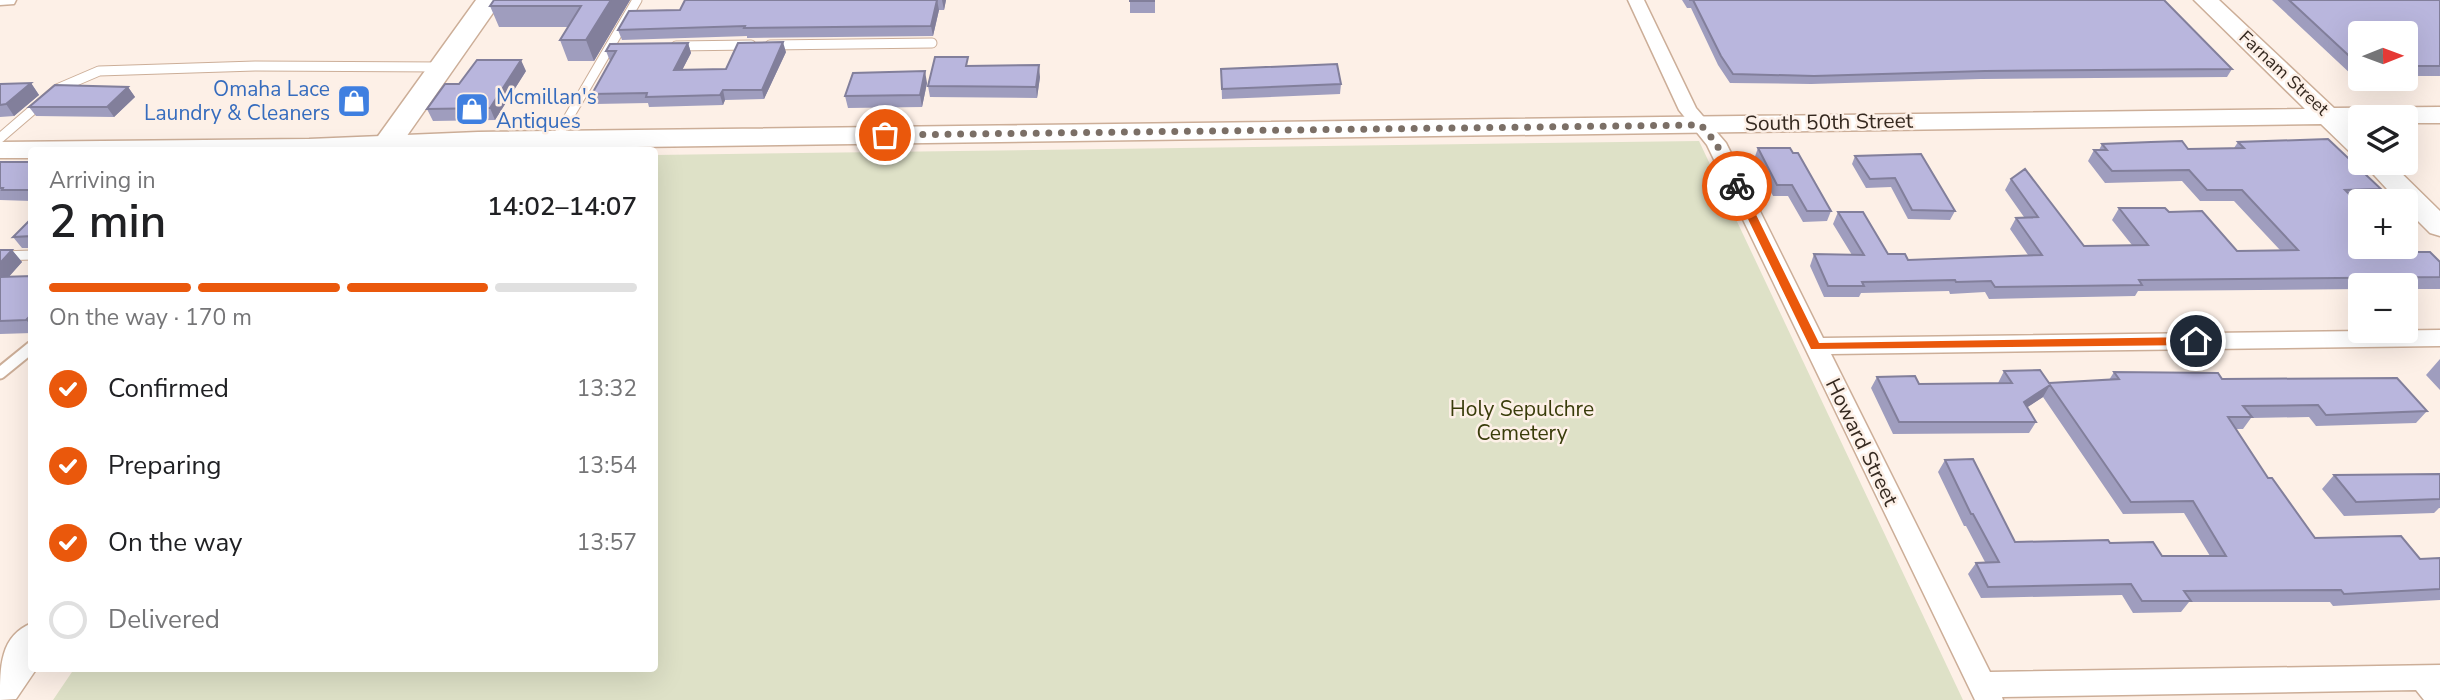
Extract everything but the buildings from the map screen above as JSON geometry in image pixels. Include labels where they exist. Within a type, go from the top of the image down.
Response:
[{"type":"main road","points":[[384,147],[489,0]]},
{"type":"main road","name":"Farnam Street","points":[[2206,0],[2348,135]]},
{"type":"main road","name":"South 50th Street","points":[[321,147],[384,147],[556,139],[2440,115]]},
{"type":"main road","name":"South 50th Street","points":[[0,150],[28,150]]},
{"type":"main road","points":[[2388,175],[2440,228]]},
{"type":"main road","points":[[0,685],[28,646]]},
{"type":"street","points":[[0,0],[8,0]]},
{"type":"street","name":"Howard Street","points":[[1636,0],[1688,110],[1716,143],[1986,692]]},
{"type":"street","points":[[1815,346],[2440,338]]},
{"type":"street","points":[[1986,692],[2435,684]]},
{"type":"lane","points":[[556,139],[637,0]]},
{"type":"lane","points":[[664,46],[932,43]]},
{"type":"lane","points":[[610,47],[623,47]]},
{"type":"lane","points":[[0,138],[55,89],[74,77],[99,71],[255,66],[442,67]]},
{"type":"lane","points":[[0,256],[28,255]]},
{"type":"lane","points":[[0,373],[28,350]]},
{"type":"green space","name":"Holy Sepulchre Cemetery","points":[[1699,141],[1963,700],[53,700],[72,672],[658,672],[658,155]]},
{"type":"way so far","points":[[885,135],[1701,125],[1716,143],[1737,186]]},
{"type":"place","name":"Omaha Lace Laundry & Cleaners","points":[[354,101]]},
{"type":"place","name":"Mcmillan's Antiques","points":[[472,109]]},
{"type":"route","points":[[1737,186],[1815,346],[2196,341]]}]
